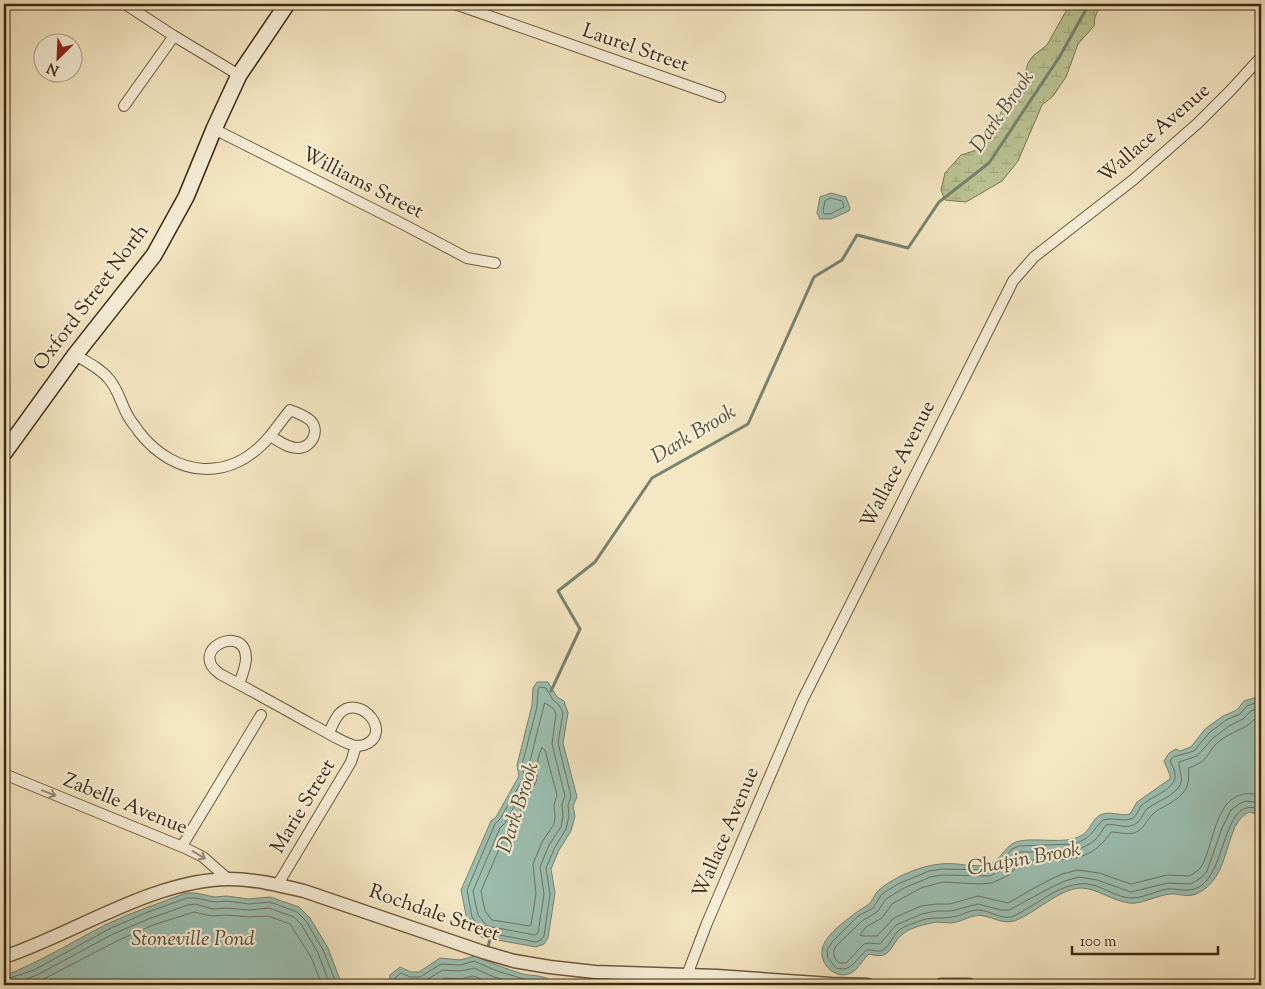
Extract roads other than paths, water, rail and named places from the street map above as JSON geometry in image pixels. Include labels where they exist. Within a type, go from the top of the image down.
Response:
[{"type":"main road","name":"Oxford Street North","points":[[4,453],[75,356],[154,255],[186,197],[239,75],[287,4]]},
{"type":"street","points":[[125,4],[239,75]]},
{"type":"street","name":"Laurel Street","points":[[455,4],[720,97]]},
{"type":"street","points":[[124,106],[174,36]]},
{"type":"street","name":"Wallace Avenue","points":[[687,975],[707,923],[802,701],[1013,281],[1034,257],[1133,180],[1194,126],[1232,90],[1261,57]]},
{"type":"street","name":"Williams Street","points":[[214,129],[397,220],[467,258],[496,263]]},
{"type":"street","points":[[75,356],[108,377],[118,390],[128,416],[139,432],[156,449],[180,463],[208,469],[222,468],[235,464],[259,449],[290,410],[311,421],[315,430],[314,437],[310,443],[300,448],[288,446],[270,436]]},
{"type":"street","points":[[239,684],[329,733],[356,746],[367,743],[376,732],[372,718],[361,710],[350,708],[340,712],[329,733]]},
{"type":"street","points":[[182,846],[261,715]]},
{"type":"street","name":"Marie Street","points":[[278,884],[351,762],[356,746]]},
{"type":"street","name":"Zabelle Avenue","points":[[4,774],[182,846],[203,857],[228,879]]},
{"type":"street","name":"Rochdale Street","points":[[4,957],[40,944],[116,909],[159,892],[198,883],[228,879],[278,884],[341,903],[487,953],[533,965],[603,972],[868,985]]},
{"type":"street","points":[[941,985],[969,985]]},
{"type":"water","points":[[831,193],[846,197],[850,208],[849,211],[831,219],[820,219],[817,213],[820,197]]},
{"type":"water","points":[[537,682],[548,682],[557,697],[564,701],[568,713],[563,743],[577,797],[573,806],[575,816],[571,831],[559,850],[551,869],[555,893],[548,938],[544,944],[536,947],[481,937],[467,920],[461,890],[491,821],[496,817],[519,776],[517,765],[532,705],[533,688]]},
{"type":"water","name":"Chapin Brook","points":[[1261,696],[1261,816],[1250,812],[1241,817],[1235,826],[1222,864],[1208,887],[1189,896],[1170,894],[1133,903],[1117,900],[1094,890],[1073,889],[1022,918],[1010,922],[980,915],[951,923],[936,922],[915,927],[899,937],[887,953],[877,956],[869,954],[856,969],[845,975],[834,972],[825,964],[822,952],[827,938],[834,930],[868,905],[877,892],[885,885],[908,872],[934,865],[987,865],[996,861],[1008,847],[1016,842],[1072,839],[1083,835],[1100,815],[1108,813],[1130,814],[1137,802],[1170,779],[1164,761],[1169,753],[1176,749],[1180,751],[1191,747],[1205,729],[1223,716],[1237,710],[1244,701]]},
{"type":"water","name":"Stoneville Pond","points":[[186,893],[248,899],[270,897],[299,907],[310,918],[328,948],[342,985],[4,985],[4,976],[43,958],[107,924]]},
{"type":"water","points":[[475,956],[523,974],[547,978],[550,980],[551,985],[389,985],[390,975],[400,967],[411,972],[419,972],[440,958],[460,960]]},
{"type":"waterway","name":"Dark Brook","points":[[551,691],[580,629],[558,591],[595,562],[652,478],[748,424],[814,277],[842,260],[857,235],[908,248],[939,202],[989,163],[1060,56],[1089,4]]},
{"type":"waterway","name":"Dark Brook","points":[[487,951],[491,935]]}]
